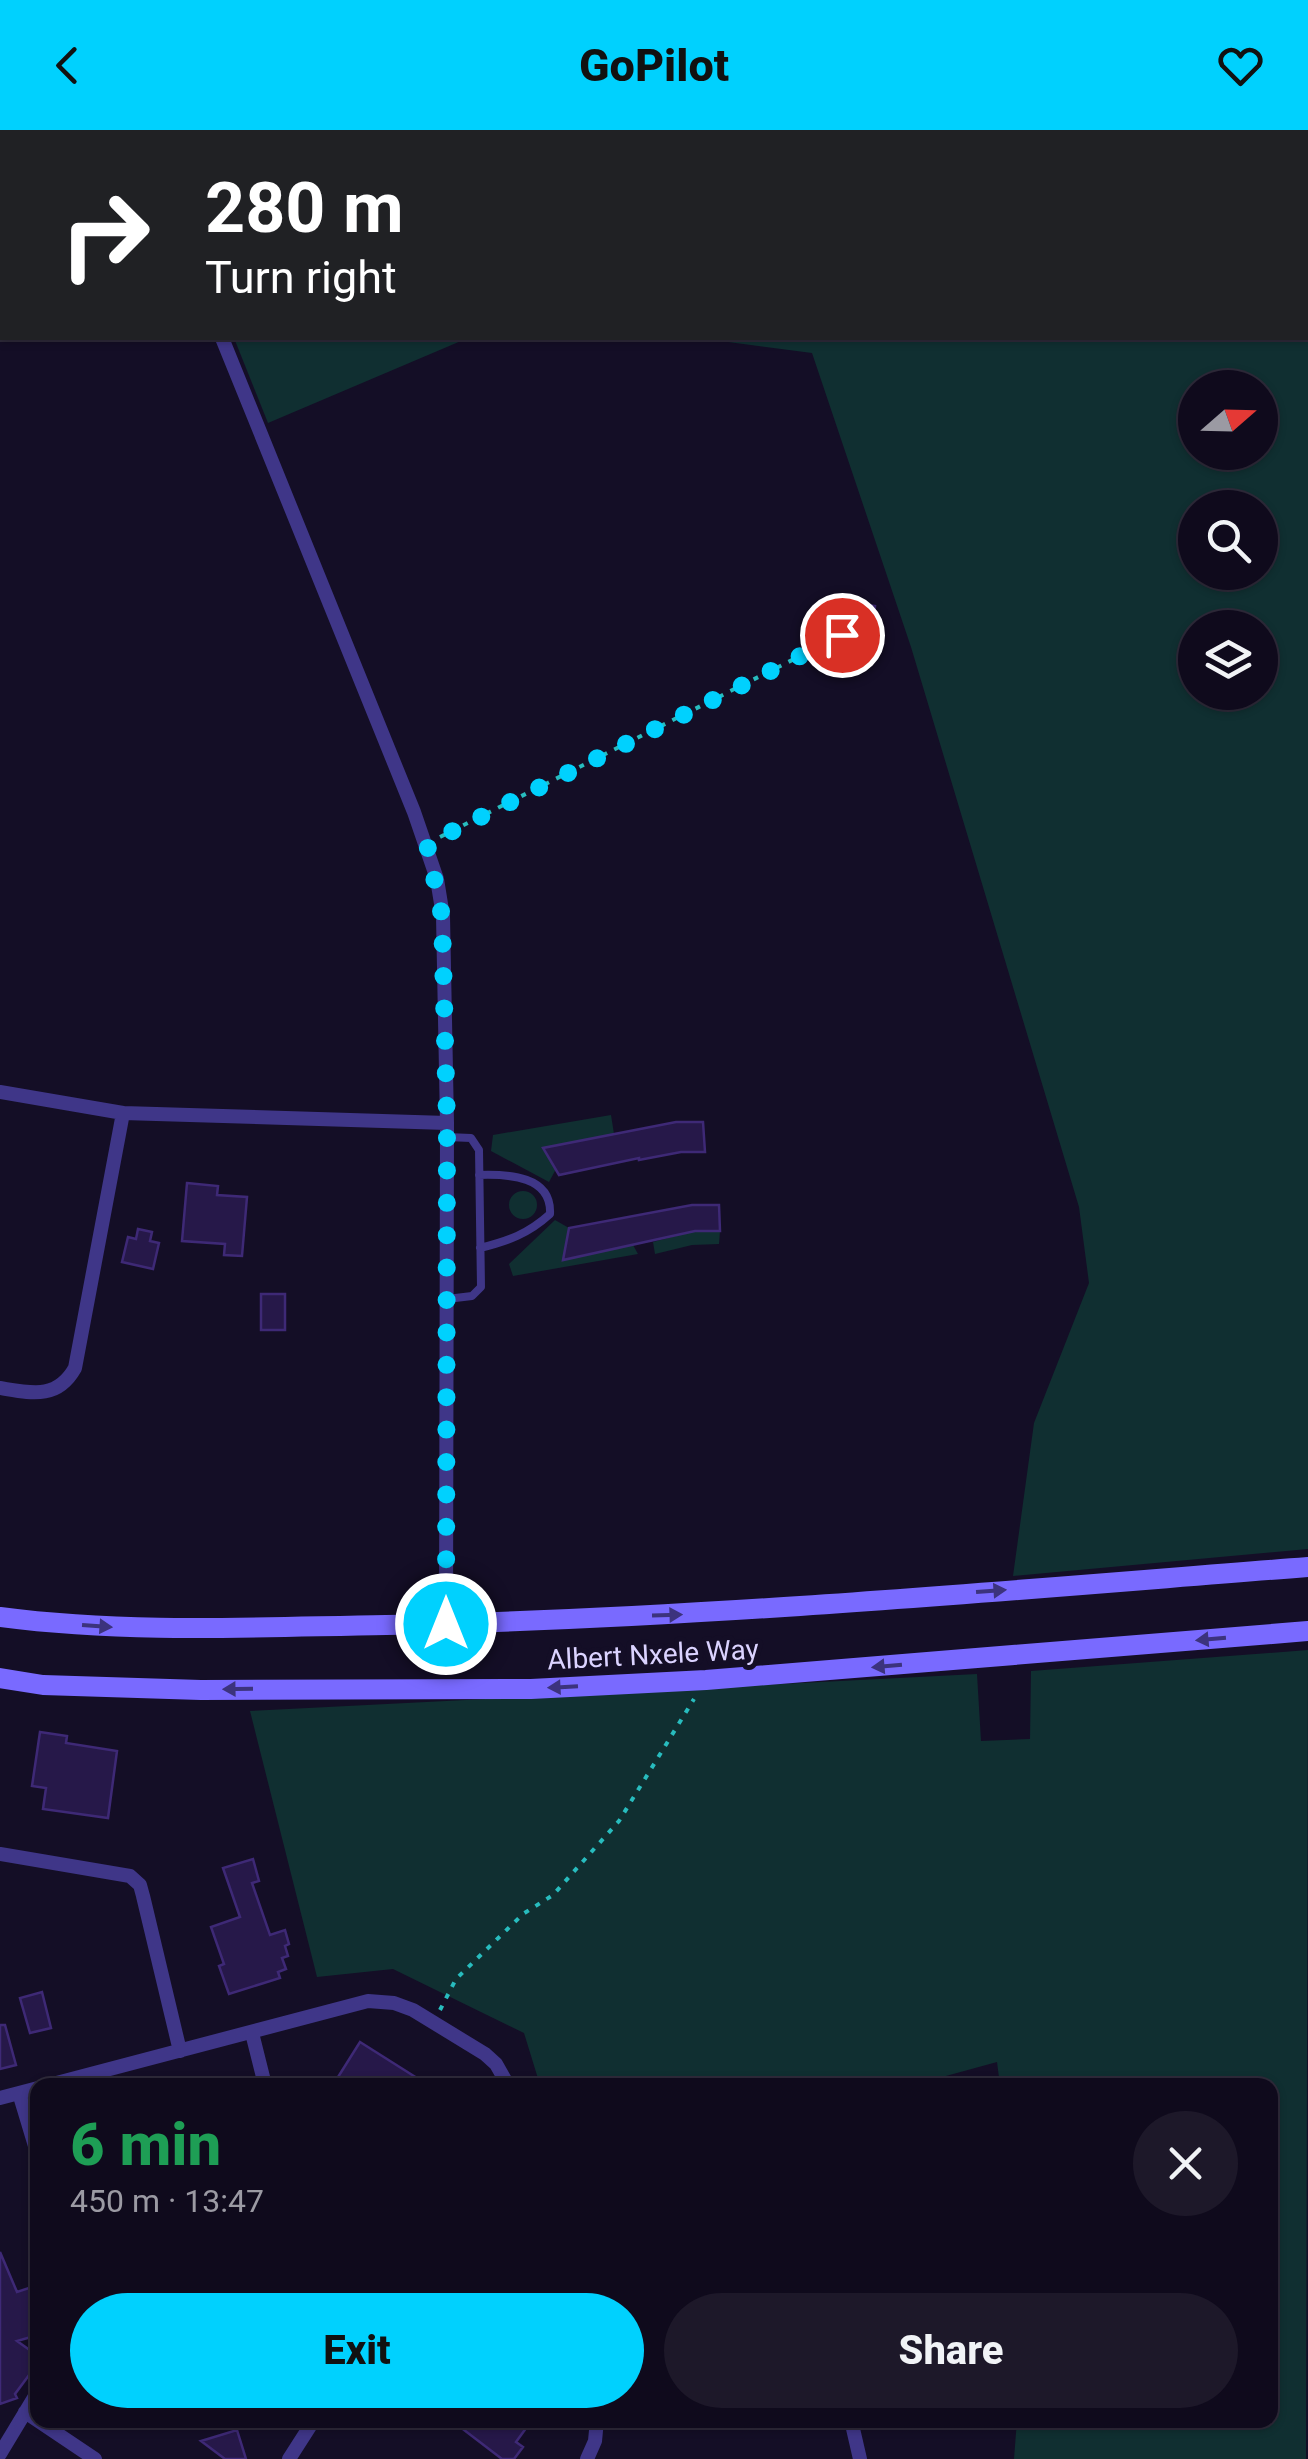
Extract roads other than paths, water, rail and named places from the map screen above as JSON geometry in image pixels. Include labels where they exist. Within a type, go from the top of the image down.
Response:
[{"type":"main road","name":"Albert Nxele Way","points":[[0,1616],[114,1628],[446,1624],[719,1613],[1308,1567]]},
{"type":"main road","name":"Albert Nxele Way","points":[[0,1678],[43,1685],[202,1690],[531,1689],[706,1680],[1308,1632]]},
{"type":"street","points":[[223,340],[427,844],[442,916],[447,1130],[446,1624]]},
{"type":"street","points":[[0,1092],[122,1113],[447,1130]]},
{"type":"street","points":[[0,1388],[35,1394],[49,1392],[60,1387],[75,1368],[122,1113]]},
{"type":"street","points":[[0,1854],[136,1880],[180,2052]]},
{"type":"street","points":[[77,2078],[368,2001],[394,2004],[434,2023],[485,2054],[504,2078]]},
{"type":"street","points":[[252,2032],[264,2078]]},
{"type":"street","points":[[0,2098],[30,2090]]},
{"type":"street","points":[[19,2093],[30,2129]]},
{"type":"street","points":[[0,2454],[30,2404]]},
{"type":"street","points":[[25,2412],[30,2415]]},
{"type":"street","points":[[49,2428],[95,2459]]},
{"type":"street","points":[[289,2459],[309,2428]]},
{"type":"street","points":[[587,2459],[596,2428]]},
{"type":"street","points":[[853,2428],[860,2459]]},
{"type":"lane","points":[[447,1130],[471,1138],[478,1150],[481,1287],[472,1296],[447,1299]]},
{"type":"lane","points":[[479,1175],[507,1174],[527,1181],[544,1189],[550,1200],[550,1214],[536,1226],[513,1240],[480,1248]]}]
